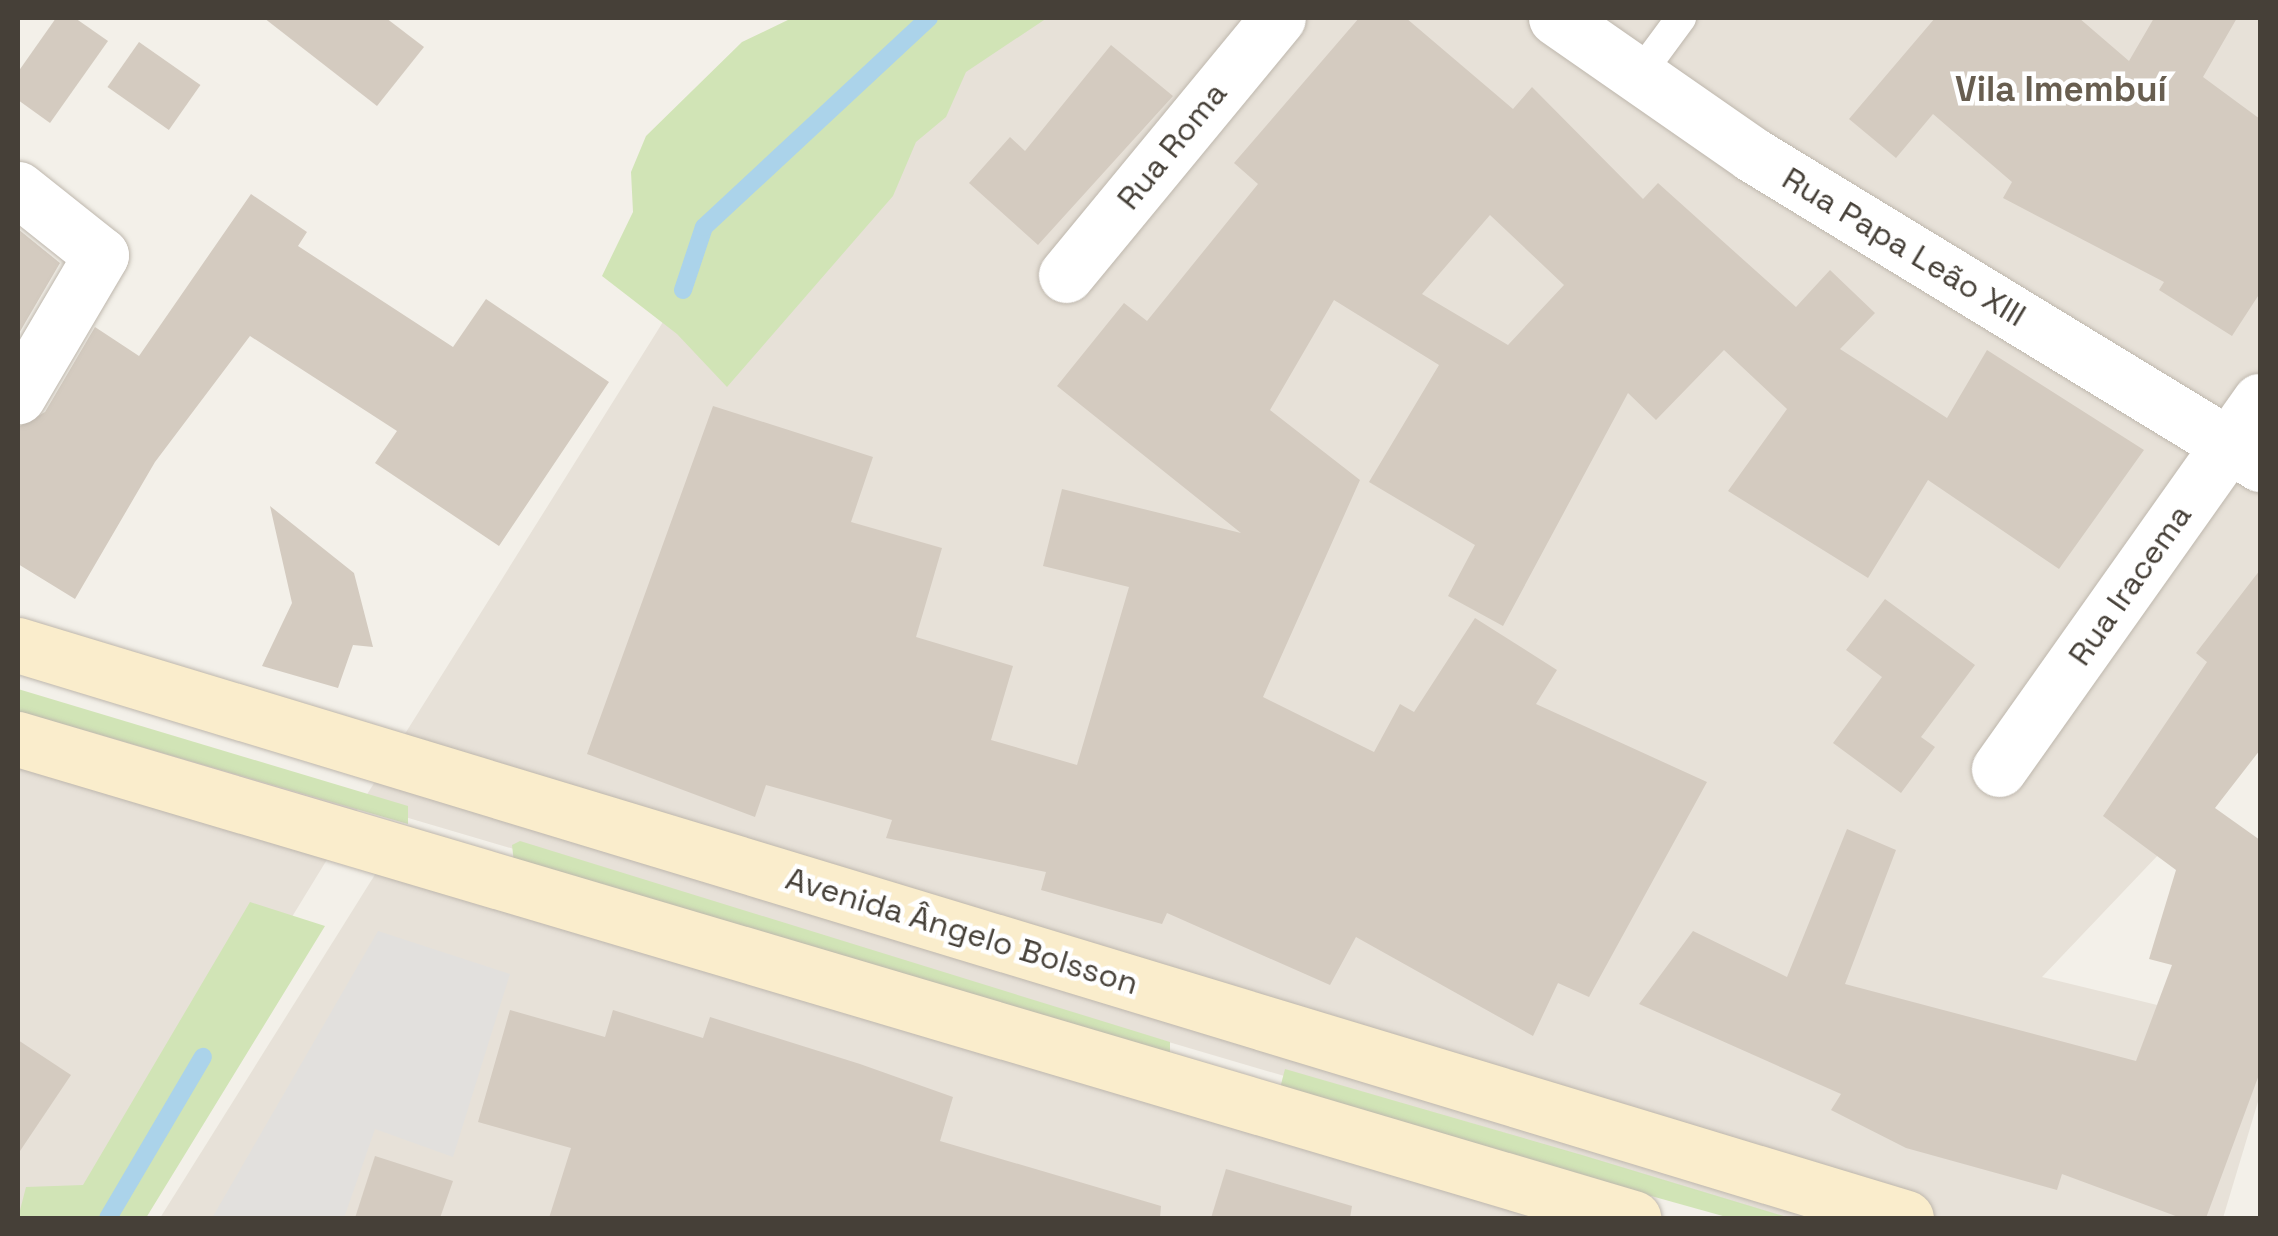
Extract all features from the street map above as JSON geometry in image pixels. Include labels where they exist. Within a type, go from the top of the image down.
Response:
[{"type":"main road","name":"Avenida Ângelo Bolsson","points":[[18,645],[1906,1218]]},
{"type":"main road","points":[[18,739],[1633,1218]]},
{"type":"street","name":"Rua Roma","points":[[1066,275],[1278,18]]},
{"type":"street","name":"Rua Papa Leão XIII","points":[[1556,18],[1753,155],[2245,455]]},
{"type":"street","points":[[18,190],[101,256],[18,396]]},
{"type":"street","name":"Rua Iracema","points":[[1999,769],[2245,455],[2260,401]]},
{"type":"lane","points":[[1639,76],[1682,18]]},
{"type":"shaded area","name":"Vila Imembuí","points":[[929,18],[2260,18],[2260,748],[2042,977],[2260,1030],[2260,1095],[2223,1218],[1766,1218],[361,804],[683,290]]},
{"type":"shaded area","points":[[18,700],[361,804],[108,1218],[18,1218]]},
{"type":"shaded area","points":[[391,849],[1633,1218],[160,1218]]},
{"type":"shaded area","points":[[378,931],[510,974],[453,1157],[375,1129],[344,1218],[212,1218]]},
{"type":"green space","points":[[792,18],[1047,18],[966,72],[946,117],[916,142],[893,196],[727,387],[677,334],[602,276],[633,212],[631,172],[646,136],[742,42]]},
{"type":"green space","points":[[18,689],[408,806],[408,824],[18,711]]},
{"type":"green space","points":[[520,841],[1170,1042],[1170,1059],[514,863],[512,845]]},
{"type":"green space","points":[[250,902],[325,926],[146,1218],[18,1218],[26,1187],[83,1185]]},
{"type":"green space","points":[[1285,1069],[1790,1218],[1730,1218],[1279,1092]]},
{"type":"building","points":[[56,18],[75,18],[108,41],[50,123],[18,100],[18,72]]},
{"type":"building","points":[[264,18],[386,18],[424,47],[377,106]]},
{"type":"building","points":[[1359,18],[1406,18],[1513,109],[1532,87],[1643,199],[1658,183],[1796,307],[1830,270],[1875,313],[1840,349],[1947,418],[1987,350],[2144,450],[2059,569],[1928,480],[1868,578],[1728,491],[1787,409],[1724,350],[1656,420],[1628,393],[1503,626],[1448,596],[1475,545],[1369,482],[1439,365],[1334,300],[1270,410],[1360,480],[1263,697],[1374,752],[1400,704],[1414,712],[1475,618],[1557,670],[1536,704],[1707,782],[1589,997],[1558,983],[1533,1036],[1356,937],[1330,985],[1167,913],[1162,924],[1041,890],[1046,872],[886,838],[892,820],[766,785],[755,817],[587,754],[713,406],[873,457],[851,522],[942,548],[916,637],[1013,666],[991,740],[1077,765],[1129,587],[1043,566],[1062,489],[1241,533],[1057,386],[1124,303],[1147,321],[1258,184],[1234,163]],"holes":[[[1490,215],[1564,285],[1508,345],[1422,294]]]},
{"type":"building","points":[[1935,18],[2079,18],[2129,61],[2154,18],[2237,18],[2203,77],[2260,119],[2260,293],[2232,336],[2159,290],[2164,282],[2003,198],[2012,182],[1933,114],[1896,158],[1849,119]]},
{"type":"building","points":[[139,42],[200,85],[169,130],[107,87]]},
{"type":"building","points":[[1111,45],[1173,96],[1038,245],[969,183],[1010,137],[1025,151]]},
{"type":"building","points":[[251,194],[307,232],[298,246],[453,347],[486,299],[609,382],[499,546],[375,463],[397,431],[250,336],[155,462],[75,599],[18,564],[18,427],[45,412],[95,327],[139,356]]},
{"type":"building","points":[[18,229],[60,263],[18,335]]},
{"type":"building","points":[[270,506],[354,573],[373,647],[353,645],[338,688],[262,666],[292,603]]},
{"type":"building","points":[[2260,570],[2260,750],[2215,808],[2260,840],[2260,1072],[2206,1218],[2181,1218],[2062,1174],[2057,1190],[1906,1148],[1831,1110],[1841,1094],[1639,1004],[1693,931],[1787,977],[1847,829],[1896,850],[1845,984],[2136,1061],[2172,965],[2149,959],[2176,870],[2103,816],[2207,662],[2196,653]]},
{"type":"building","points":[[1885,599],[1975,665],[1921,737],[1935,747],[1901,793],[1833,743],[1882,677],[1846,650]]},
{"type":"building","points":[[510,1010],[605,1037],[613,1010],[703,1038],[710,1017],[860,1064],[953,1097],[940,1141],[1161,1206],[1160,1218],[549,1218],[571,1148],[478,1122]]},
{"type":"building","points":[[18,1040],[71,1075],[18,1154]]},
{"type":"building","points":[[375,1156],[453,1181],[440,1218],[355,1218]]},
{"type":"building","points":[[1226,1169],[1352,1206],[1350,1218],[1211,1218]]},
{"type":"waterway","points":[[683,290],[704,227],[929,18]]},
{"type":"waterway","points":[[108,1218],[203,1057]]},
{"type":"district","name":"Vila Imembuí","points":[[2061,89]]}]
